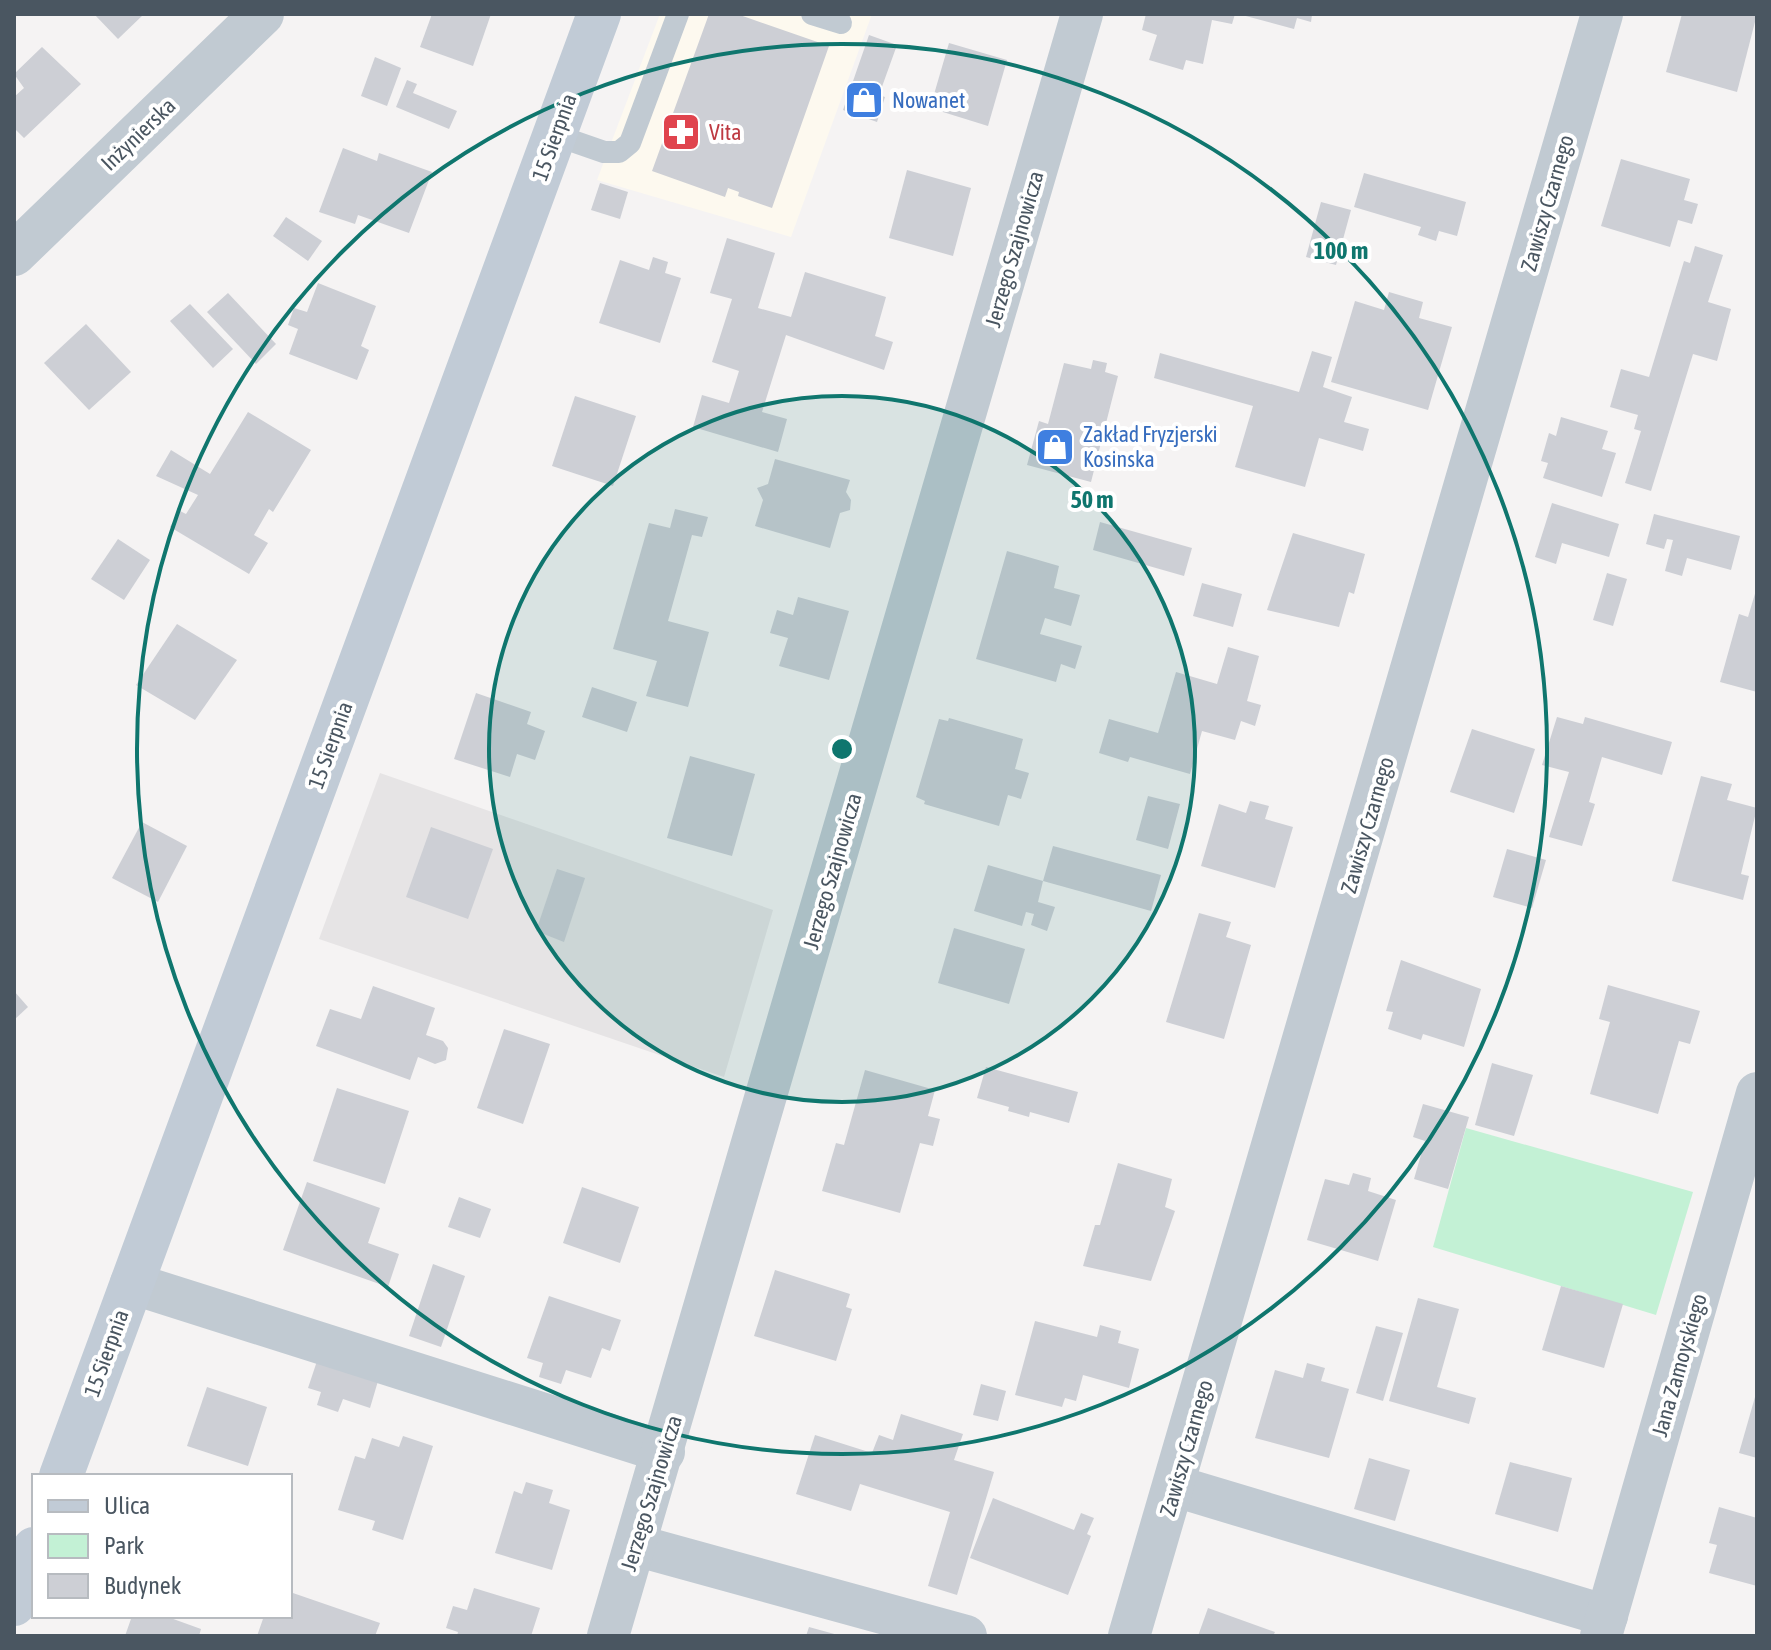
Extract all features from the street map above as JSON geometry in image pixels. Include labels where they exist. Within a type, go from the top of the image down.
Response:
[{"type":"main road","name":"15 Sierpnia","points":[[62,1474],[599,14]]},
{"type":"main road","points":[[14,1604],[32,1554]]},
{"type":"street","name":"Inżynierska","points":[[14,254],[262,14]]},
{"type":"street","name":"Jerzego Szajnowicza","points":[[608,1636],[1082,14]]},
{"type":"street","name":"Zawiszy Czarnego","points":[[1129,1636],[1602,14]]},
{"type":"street","name":"Jana Zamoyskiego","points":[[1604,1626],[1757,1093]]},
{"type":"street","points":[[131,1283],[664,1452]]},
{"type":"street","points":[[1175,1486],[1604,1626]]},
{"type":"street","points":[[635,1545],[966,1636]]},
{"type":"lane","points":[[555,135],[604,152],[619,152],[630,143],[678,14]]},
{"type":"lane","points":[[812,14],[841,23]]},
{"type":"shaded area","points":[[660,14],[872,14],[791,237],[597,180]]},
{"type":"shaded area","points":[[380,773],[773,910],[724,1077],[319,939]]},
{"type":"green space","points":[[1466,1128],[1693,1192],[1656,1315],[1433,1247]]},
{"type":"building","points":[[94,14],[144,14],[118,39]]},
{"type":"building","points":[[432,14],[491,14],[473,66],[420,47]]},
{"type":"building","points":[[709,14],[737,14],[829,46],[772,208],[738,196],[739,192],[728,188],[725,197],[652,171]]},
{"type":"building","points":[[1146,14],[1235,14],[1232,24],[1212,20],[1203,64],[1186,60],[1183,70],[1149,60],[1157,35],[1142,30]]},
{"type":"building","points":[[1682,14],[1757,14],[1737,92],[1666,72]]},
{"type":"building","points":[[1242,15],[1312,15],[1311,22],[1297,18],[1294,29]]},
{"type":"building","points":[[869,35],[897,45],[879,95],[885,97],[877,122],[843,110]]},
{"type":"building","points":[[949,43],[1007,60],[988,126],[930,108]]},
{"type":"building","points":[[42,47],[81,84],[24,138],[14,128],[14,97],[24,88],[14,74]]},
{"type":"building","points":[[375,57],[401,68],[387,106],[361,96]]},
{"type":"building","points":[[407,80],[417,84],[413,93],[457,111],[449,129],[396,107]]},
{"type":"building","points":[[343,148],[377,161],[379,153],[432,172],[409,233],[358,215],[355,224],[319,212]]},
{"type":"building","points":[[1621,159],[1690,179],[1684,200],[1698,204],[1692,224],[1678,220],[1670,247],[1601,226]]},
{"type":"building","points":[[907,170],[971,188],[953,256],[889,238]]},
{"type":"building","points":[[1364,173],[1466,202],[1457,236],[1439,231],[1436,241],[1418,235],[1421,227],[1354,207]]},
{"type":"building","points":[[600,183],[628,192],[620,219],[591,210]]},
{"type":"building","points":[[1321,202],[1351,210],[1336,265],[1306,257]]},
{"type":"building","points":[[286,217],[322,241],[308,261],[273,236]]},
{"type":"building","points":[[727,238],[775,253],[758,308],[791,317],[805,272],[886,297],[875,336],[893,342],[884,370],[786,335],[762,412],[787,419],[778,452],[693,427],[702,395],[729,403],[739,371],[712,362],[732,299],[710,293]]},
{"type":"building","points":[[1695,246],[1723,255],[1708,302],[1731,309],[1717,361],[1693,354],[1651,491],[1625,483],[1641,431],[1634,429],[1638,415],[1610,407],[1621,369],[1649,377],[1684,261],[1690,263]]},
{"type":"building","points":[[653,257],[668,262],[665,273],[681,278],[660,343],[599,323],[620,260],[649,270]]},
{"type":"building","points":[[318,283],[376,306],[361,346],[369,350],[357,380],[289,354],[298,329],[288,325],[294,308],[307,312]]},
{"type":"building","points":[[1389,292],[1423,302],[1419,318],[1452,327],[1428,410],[1331,382],[1355,301],[1384,310]]},
{"type":"building","points":[[228,293],[276,344],[256,364],[207,312]]},
{"type":"building","points":[[190,304],[233,349],[213,368],[170,321]]},
{"type":"building","points":[[86,324],[131,372],[89,410],[44,363]]},
{"type":"building","points":[[1312,351],[1332,357],[1323,387],[1352,397],[1344,422],[1369,429],[1363,451],[1319,438],[1305,487],[1235,467],[1253,406],[1154,378],[1160,353],[1299,392]]},
{"type":"building","points":[[1093,360],[1107,363],[1105,372],[1118,376],[1091,482],[1027,465],[1039,421],[1048,424],[1064,363],[1091,369]]},
{"type":"building","points":[[575,396],[636,416],[613,486],[552,466]]},
{"type":"building","points":[[248,412],[311,450],[273,512],[269,509],[254,535],[268,543],[249,574],[170,527],[180,511],[186,514],[198,495],[156,476],[171,450],[210,474]]},
{"type":"building","points":[[1561,417],[1608,431],[1602,449],[1616,453],[1602,497],[1543,478],[1548,463],[1541,461],[1549,433],[1556,436]]},
{"type":"building","points":[[775,459],[850,480],[846,492],[851,500],[850,510],[840,513],[830,548],[755,526],[763,500],[757,488],[768,484]]},
{"type":"building","points":[[1552,503],[1619,524],[1609,557],[1562,543],[1556,564],[1535,557]]},
{"type":"building","points":[[675,509],[708,517],[702,537],[692,535],[668,621],[709,632],[688,707],[646,696],[657,661],[613,649],[649,523],[670,528]]},
{"type":"building","points":[[1654,514],[1740,536],[1731,570],[1687,558],[1682,576],[1665,571],[1673,540],[1667,539],[1664,549],[1646,544]]},
{"type":"building","points":[[1100,522],[1192,548],[1184,576],[1093,550]]},
{"type":"building","points":[[1293,533],[1365,554],[1354,594],[1349,592],[1339,627],[1267,610]]},
{"type":"building","points":[[118,539],[150,560],[124,600],[91,579]]},
{"type":"building","points":[[1007,551],[1059,566],[1054,588],[1080,595],[1071,626],[1045,618],[1040,634],[1082,646],[1075,669],[1061,664],[1056,682],[976,659]]},
{"type":"building","points":[[1607,573],[1627,579],[1613,626],[1593,620]]},
{"type":"building","points":[[1202,583],[1242,594],[1233,627],[1193,616]]},
{"type":"building","points":[[1757,587],[1757,692],[1720,682],[1739,614],[1748,617]]},
{"type":"building","points":[[798,597],[849,611],[829,680],[779,666],[788,638],[770,633],[777,610],[793,615]]},
{"type":"building","points":[[177,624],[237,660],[195,720],[136,685]]},
{"type":"building","points":[[1228,647],[1259,656],[1247,701],[1261,705],[1255,726],[1241,721],[1235,740],[1202,731],[1190,774],[1130,757],[1128,762],[1099,753],[1109,719],[1158,733],[1176,672],[1217,684]]},
{"type":"building","points":[[592,687],[637,702],[627,732],[582,717]]},
{"type":"building","points":[[476,693],[531,712],[527,724],[545,731],[535,760],[517,754],[510,777],[454,759]]},
{"type":"building","points":[[1557,717],[1583,724],[1585,717],[1672,742],[1662,775],[1602,757],[1589,802],[1595,804],[1582,846],[1549,837],[1569,772],[1542,765]]},
{"type":"building","points":[[949,718],[1023,739],[1015,769],[1029,773],[1021,799],[1008,795],[999,826],[924,804],[925,801],[916,797],[939,719],[948,721]]},
{"type":"building","points":[[1472,729],[1535,749],[1514,813],[1450,792]]},
{"type":"building","points":[[690,756],[755,774],[732,856],[667,838]]},
{"type":"building","points":[[1701,776],[1732,784],[1727,800],[1757,808],[1741,874],[1749,876],[1743,900],[1672,881]]},
{"type":"building","points":[[1148,796],[1180,804],[1168,849],[1136,840]]},
{"type":"building","points":[[1250,801],[1269,806],[1265,819],[1293,827],[1275,888],[1201,866],[1219,804],[1246,813]]},
{"type":"building","points":[[142,822],[187,846],[158,902],[112,878]]},
{"type":"building","points":[[431,827],[493,849],[468,919],[406,897]]},
{"type":"building","points":[[1053,846],[1161,875],[1151,911],[1043,881]]},
{"type":"building","points":[[1507,849],[1546,860],[1532,908],[1493,897]]},
{"type":"building","points":[[988,865],[1043,881],[1038,902],[1055,907],[1047,931],[1031,925],[1034,914],[1026,912],[1022,926],[974,911]]},
{"type":"building","points":[[557,869],[585,878],[564,942],[536,931]]},
{"type":"building","points":[[1199,913],[1231,922],[1226,937],[1251,945],[1224,1039],[1166,1022]]},
{"type":"building","points":[[954,928],[1025,949],[1009,1004],[938,983]]},
{"type":"building","points":[[1401,960],[1481,989],[1464,1047],[1423,1034],[1421,1040],[1388,1029],[1393,1012],[1386,1011]]},
{"type":"building","points":[[1608,985],[1700,1011],[1690,1044],[1679,1041],[1658,1114],[1590,1094],[1610,1022],[1599,1019]]},
{"type":"building","points":[[373,986],[435,1008],[426,1035],[443,1041],[448,1048],[446,1060],[435,1064],[418,1057],[410,1080],[316,1046],[330,1009],[361,1019]]},
{"type":"building","points":[[14,991],[28,1007],[14,1020]]},
{"type":"building","points":[[504,1029],[550,1044],[523,1124],[477,1108]]},
{"type":"building","points":[[1492,1063],[1533,1075],[1514,1136],[1475,1125]]},
{"type":"building","points":[[986,1067],[1078,1092],[1069,1123],[1030,1112],[1029,1117],[1008,1111],[1009,1107],[977,1098]]},
{"type":"building","points":[[865,1070],[935,1090],[928,1116],[940,1119],[933,1146],[920,1143],[900,1213],[822,1191],[836,1143],[844,1145]]},
{"type":"building","points":[[337,1088],[409,1111],[385,1184],[313,1161]]},
{"type":"building","points":[[1423,1104],[1469,1117],[1448,1189],[1414,1179],[1425,1141],[1413,1137]]},
{"type":"building","points":[[1118,1163],[1172,1179],[1165,1207],[1175,1211],[1151,1281],[1083,1266],[1095,1225],[1100,1225]]},
{"type":"building","points":[[1353,1173],[1371,1178],[1368,1191],[1396,1200],[1378,1261],[1307,1240],[1325,1179],[1349,1185]]},
{"type":"building","points":[[307,1182],[380,1208],[368,1243],[399,1254],[388,1287],[283,1250]]},
{"type":"building","points":[[582,1187],[639,1207],[620,1263],[563,1243]]},
{"type":"building","points":[[459,1197],[491,1209],[480,1238],[448,1227]]},
{"type":"building","points":[[433,1264],[465,1276],[441,1347],[409,1336]]},
{"type":"building","points":[[775,1270],[850,1294],[846,1307],[852,1309],[836,1361],[754,1336]]},
{"type":"building","points":[[1561,1286],[1623,1304],[1604,1368],[1542,1350]]},
{"type":"building","points":[[549,1296],[621,1320],[610,1351],[602,1348],[591,1378],[566,1370],[561,1384],[539,1377],[543,1363],[527,1358]]},
{"type":"building","points":[[1418,1298],[1459,1309],[1437,1387],[1476,1398],[1469,1424],[1389,1401]]},
{"type":"building","points":[[1035,1321],[1097,1337],[1100,1325],[1121,1331],[1118,1343],[1139,1349],[1129,1388],[1083,1375],[1076,1401],[1065,1398],[1062,1407],[1015,1395]]},
{"type":"building","points":[[1376,1326],[1403,1333],[1383,1401],[1356,1393]]},
{"type":"building","points":[[317,1361],[378,1381],[370,1408],[343,1399],[338,1412],[317,1405],[321,1392],[308,1388]]},
{"type":"building","points":[[1307,1363],[1325,1368],[1321,1381],[1349,1389],[1329,1458],[1255,1438],[1275,1370],[1303,1378]]},
{"type":"building","points":[[981,1384],[1006,1391],[998,1421],[973,1415]]},
{"type":"building","points":[[207,1387],[267,1407],[248,1466],[187,1446]]},
{"type":"building","points":[[1757,1390],[1757,1458],[1739,1453]]},
{"type":"building","points":[[901,1414],[963,1434],[954,1460],[994,1472],[957,1595],[928,1586],[950,1512],[860,1484],[851,1511],[796,1494],[815,1435],[872,1453],[879,1435],[893,1440]]},
{"type":"building","points":[[403,1436],[433,1446],[403,1540],[372,1530],[375,1521],[338,1510],[355,1456],[365,1459],[372,1438],[399,1447]]},
{"type":"building","points":[[1369,1458],[1410,1470],[1395,1521],[1354,1509]]},
{"type":"building","points":[[1510,1462],[1572,1478],[1558,1532],[1495,1514]]},
{"type":"building","points":[[526,1482],[553,1490],[549,1503],[570,1510],[552,1570],[495,1553],[514,1491],[522,1494]]},
{"type":"building","points":[[993,1498],[1074,1530],[1081,1513],[1094,1518],[1087,1534],[1091,1536],[1068,1595],[970,1558]]},
{"type":"building","points":[[1719,1507],[1757,1518],[1757,1586],[1709,1573],[1717,1545],[1709,1543]]},
{"type":"building","points":[[474,1588],[540,1608],[531,1636],[457,1636],[458,1632],[446,1628],[453,1606],[467,1610]]},
{"type":"building","points":[[292,1593],[380,1623],[375,1636],[257,1636],[263,1618],[292,1618]]},
{"type":"building","points":[[1208,1608],[1275,1632],[1273,1636],[1198,1636]]},
{"type":"building","points":[[131,1618],[171,1618],[201,1629],[199,1636],[125,1636]]},
{"type":"building","points":[[809,1627],[838,1635],[838,1636],[806,1636]]},
{"type":"place","name":"Nowanet","points":[[864,100]]},
{"type":"place","name":"Vita","points":[[681,132]]},
{"type":"place","name":"Zakład Fryzjerski Kosinska","points":[[1055,447]]}]
